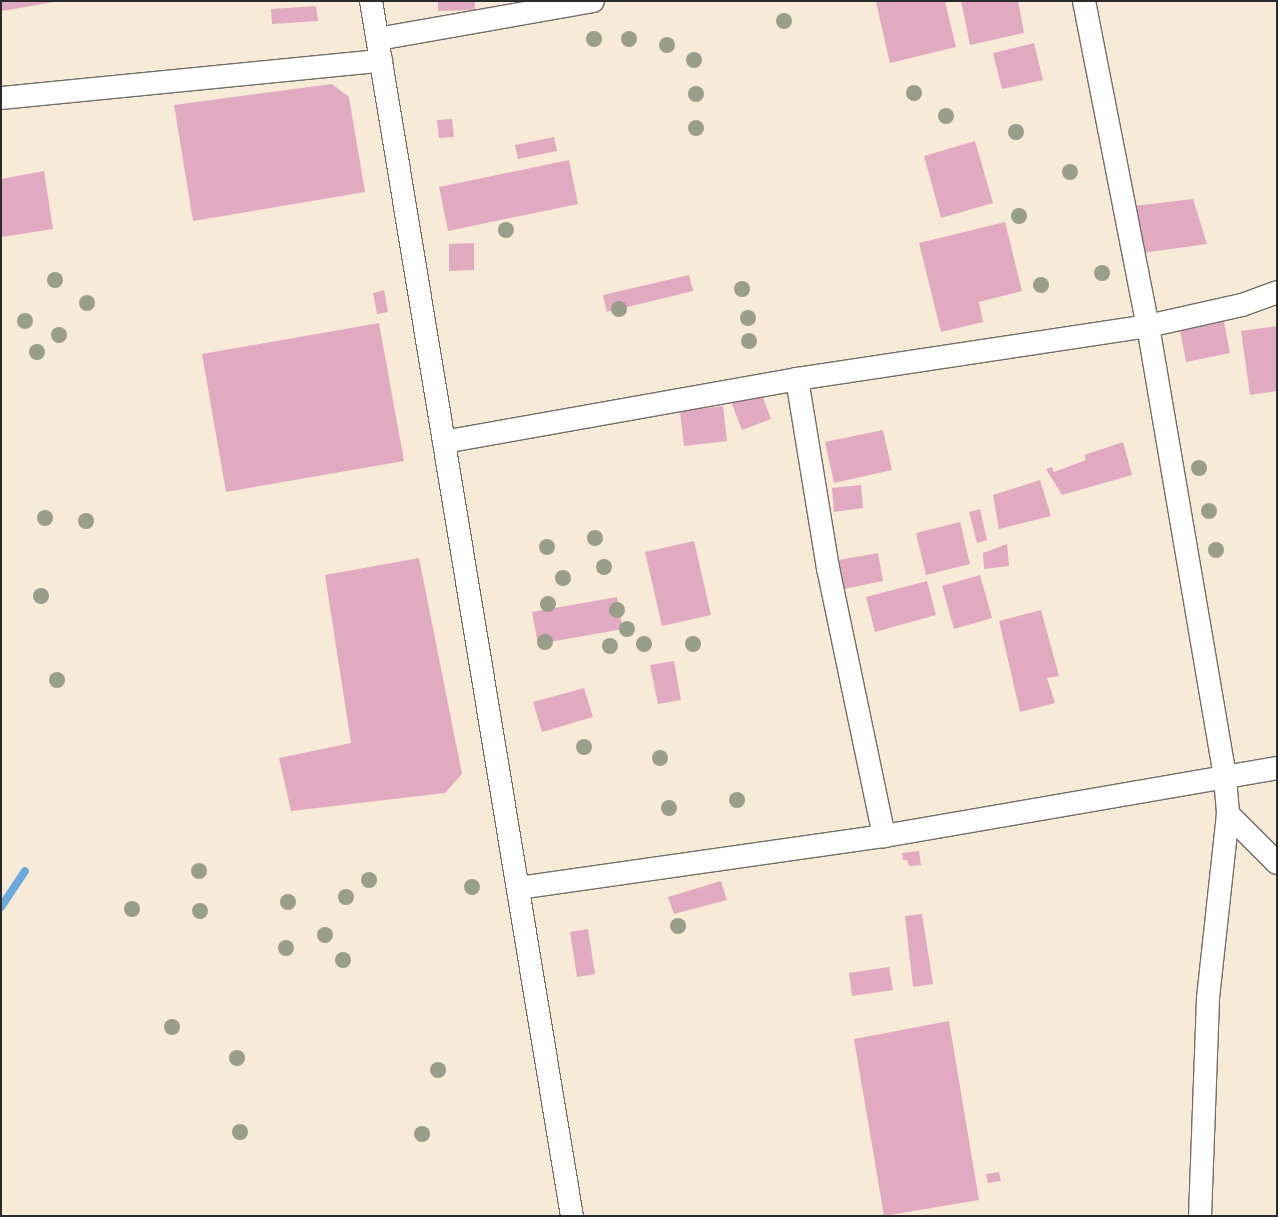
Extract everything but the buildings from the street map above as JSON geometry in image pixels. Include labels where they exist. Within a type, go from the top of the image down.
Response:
[{"type":"street","points":[[371,1],[572,1216]]},
{"type":"street","points":[[378,39],[593,1]]},
{"type":"street","points":[[1084,1],[1148,326],[1226,778],[1228,814],[1208,999],[1200,1216]]},
{"type":"street","points":[[1,98],[381,61]]},
{"type":"street","points":[[444,442],[797,379],[1148,326],[1242,305],[1277,292]]},
{"type":"street","points":[[797,379],[828,568],[884,836]]},
{"type":"street","points":[[518,888],[884,836],[1277,768]]},
{"type":"street","points":[[1228,814],[1277,863]]},
{"type":"waterway","points":[[1,907],[25,871]]}]
